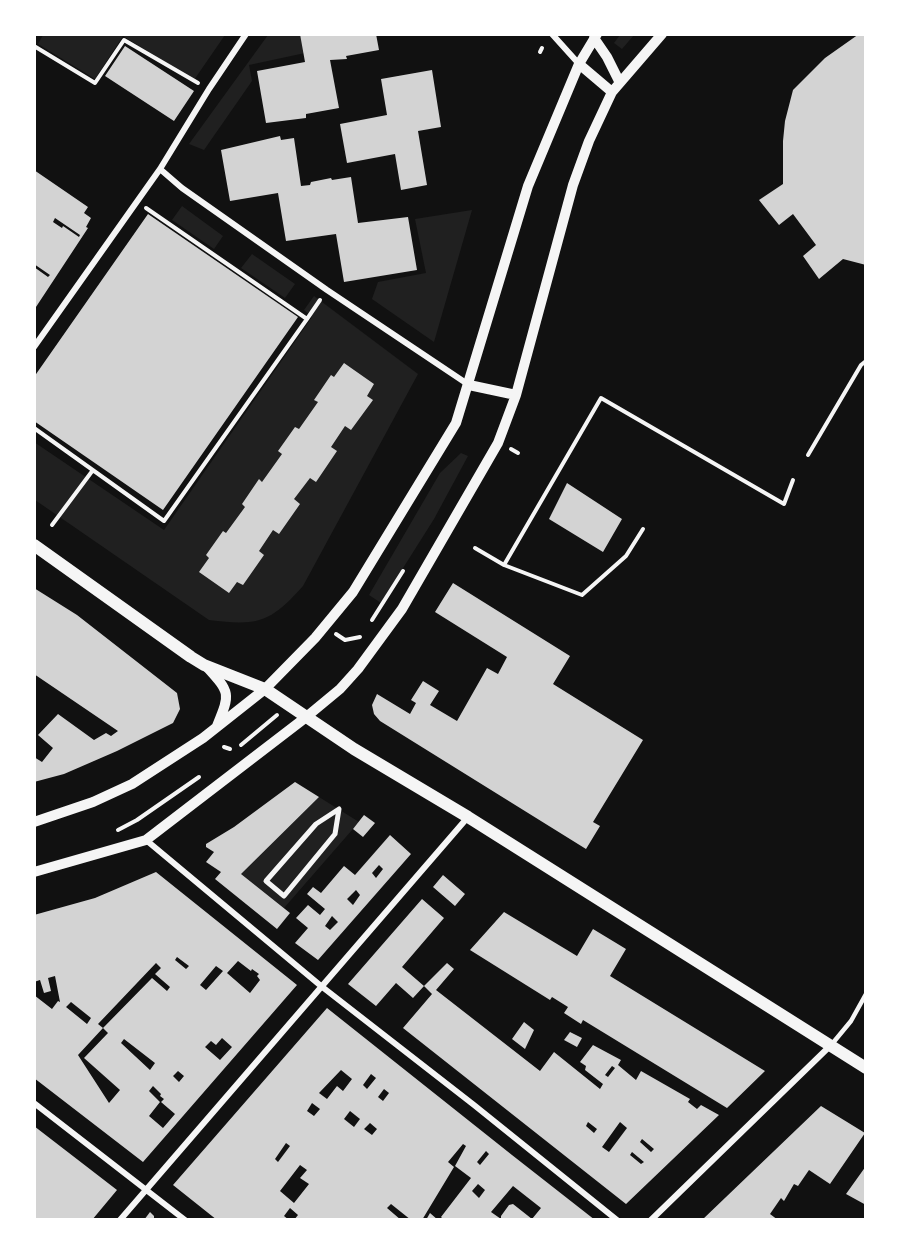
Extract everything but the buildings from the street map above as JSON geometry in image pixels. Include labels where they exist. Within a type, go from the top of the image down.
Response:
[{"type":"main road","points":[[34,545],[204,665],[265,689],[305,718],[468,817],[866,1068]]},
{"type":"street","points":[[34,347],[160,169],[208,89],[246,34]]},
{"type":"street","points":[[552,34],[579,64],[612,92]]},
{"type":"street","points":[[34,872],[146,840],[305,718],[340,689],[358,669],[402,609],[494,452],[516,395],[573,185],[589,141],[612,92],[662,34]]},
{"type":"street","points":[[34,822],[93,802],[132,784],[217,727],[265,689],[325,627],[353,592],[456,423],[528,186],[579,64],[594,36],[620,81]]},
{"type":"street","points":[[160,169],[182,188],[327,290],[469,385],[516,395]]},
{"type":"street","points":[[204,665],[222,683],[227,695],[217,727]]},
{"type":"street","points":[[339,809],[335,834],[284,896],[266,881],[316,824],[339,809]]},
{"type":"street","points":[[120,1220],[468,817]]},
{"type":"street","points":[[146,840],[321,986],[617,1220]]},
{"type":"street","points":[[651,1220],[830,1046]]},
{"type":"street","points":[[34,1103],[185,1220]]},
{"type":"lane","points":[[830,1046],[851,1021],[866,994]]},
{"type":"path","points":[[34,46],[95,83],[124,40],[204,86]]},
{"type":"path","points":[[146,208],[307,319]]},
{"type":"path","points":[[34,428],[164,521],[322,297]]},
{"type":"path","points":[[808,455],[861,365],[866,362]]},
{"type":"path","points":[[504,565],[601,398],[784,504],[793,480]]},
{"type":"path","points":[[52,525],[93,470]]},
{"type":"path","points":[[475,548],[504,565],[582,595],[626,556],[643,529]]},
{"type":"path","points":[[371,621],[406,567]]},
{"type":"path","points":[[325,627],[345,640],[360,637]]},
{"type":"path","points":[[354,645],[365,629]]},
{"type":"path","points":[[224,747],[232,750],[251,735]]},
{"type":"path","points":[[109,834],[137,820],[206,772]]},
{"type":"shaded area","points":[[43,35],[225,35],[194,80],[123,36],[95,79],[38,44]]},
{"type":"shaded area","points":[[268,35],[302,35],[305,53],[249,65],[252,81],[204,150],[189,144]]},
{"type":"shaded area","points":[[620,35],[634,35],[622,49],[614,43]]},
{"type":"shaded area","points":[[182,206],[223,236],[214,249],[172,220]]},
{"type":"shaded area","points":[[472,210],[434,342],[372,299],[378,282],[426,273],[415,219]]},
{"type":"shaded area","points":[[252,254],[295,284],[285,298],[241,268]]},
{"type":"shaded area","points":[[314,296],[418,374],[303,586],[272,615],[252,622],[209,620],[35,500],[34,442],[164,530],[312,317],[304,310]]},
{"type":"shaded area","points":[[461,453],[468,456],[434,519],[381,603],[369,595],[440,473]]},
{"type":"shaded area","points":[[319,797],[359,822],[284,908],[241,874]]}]
